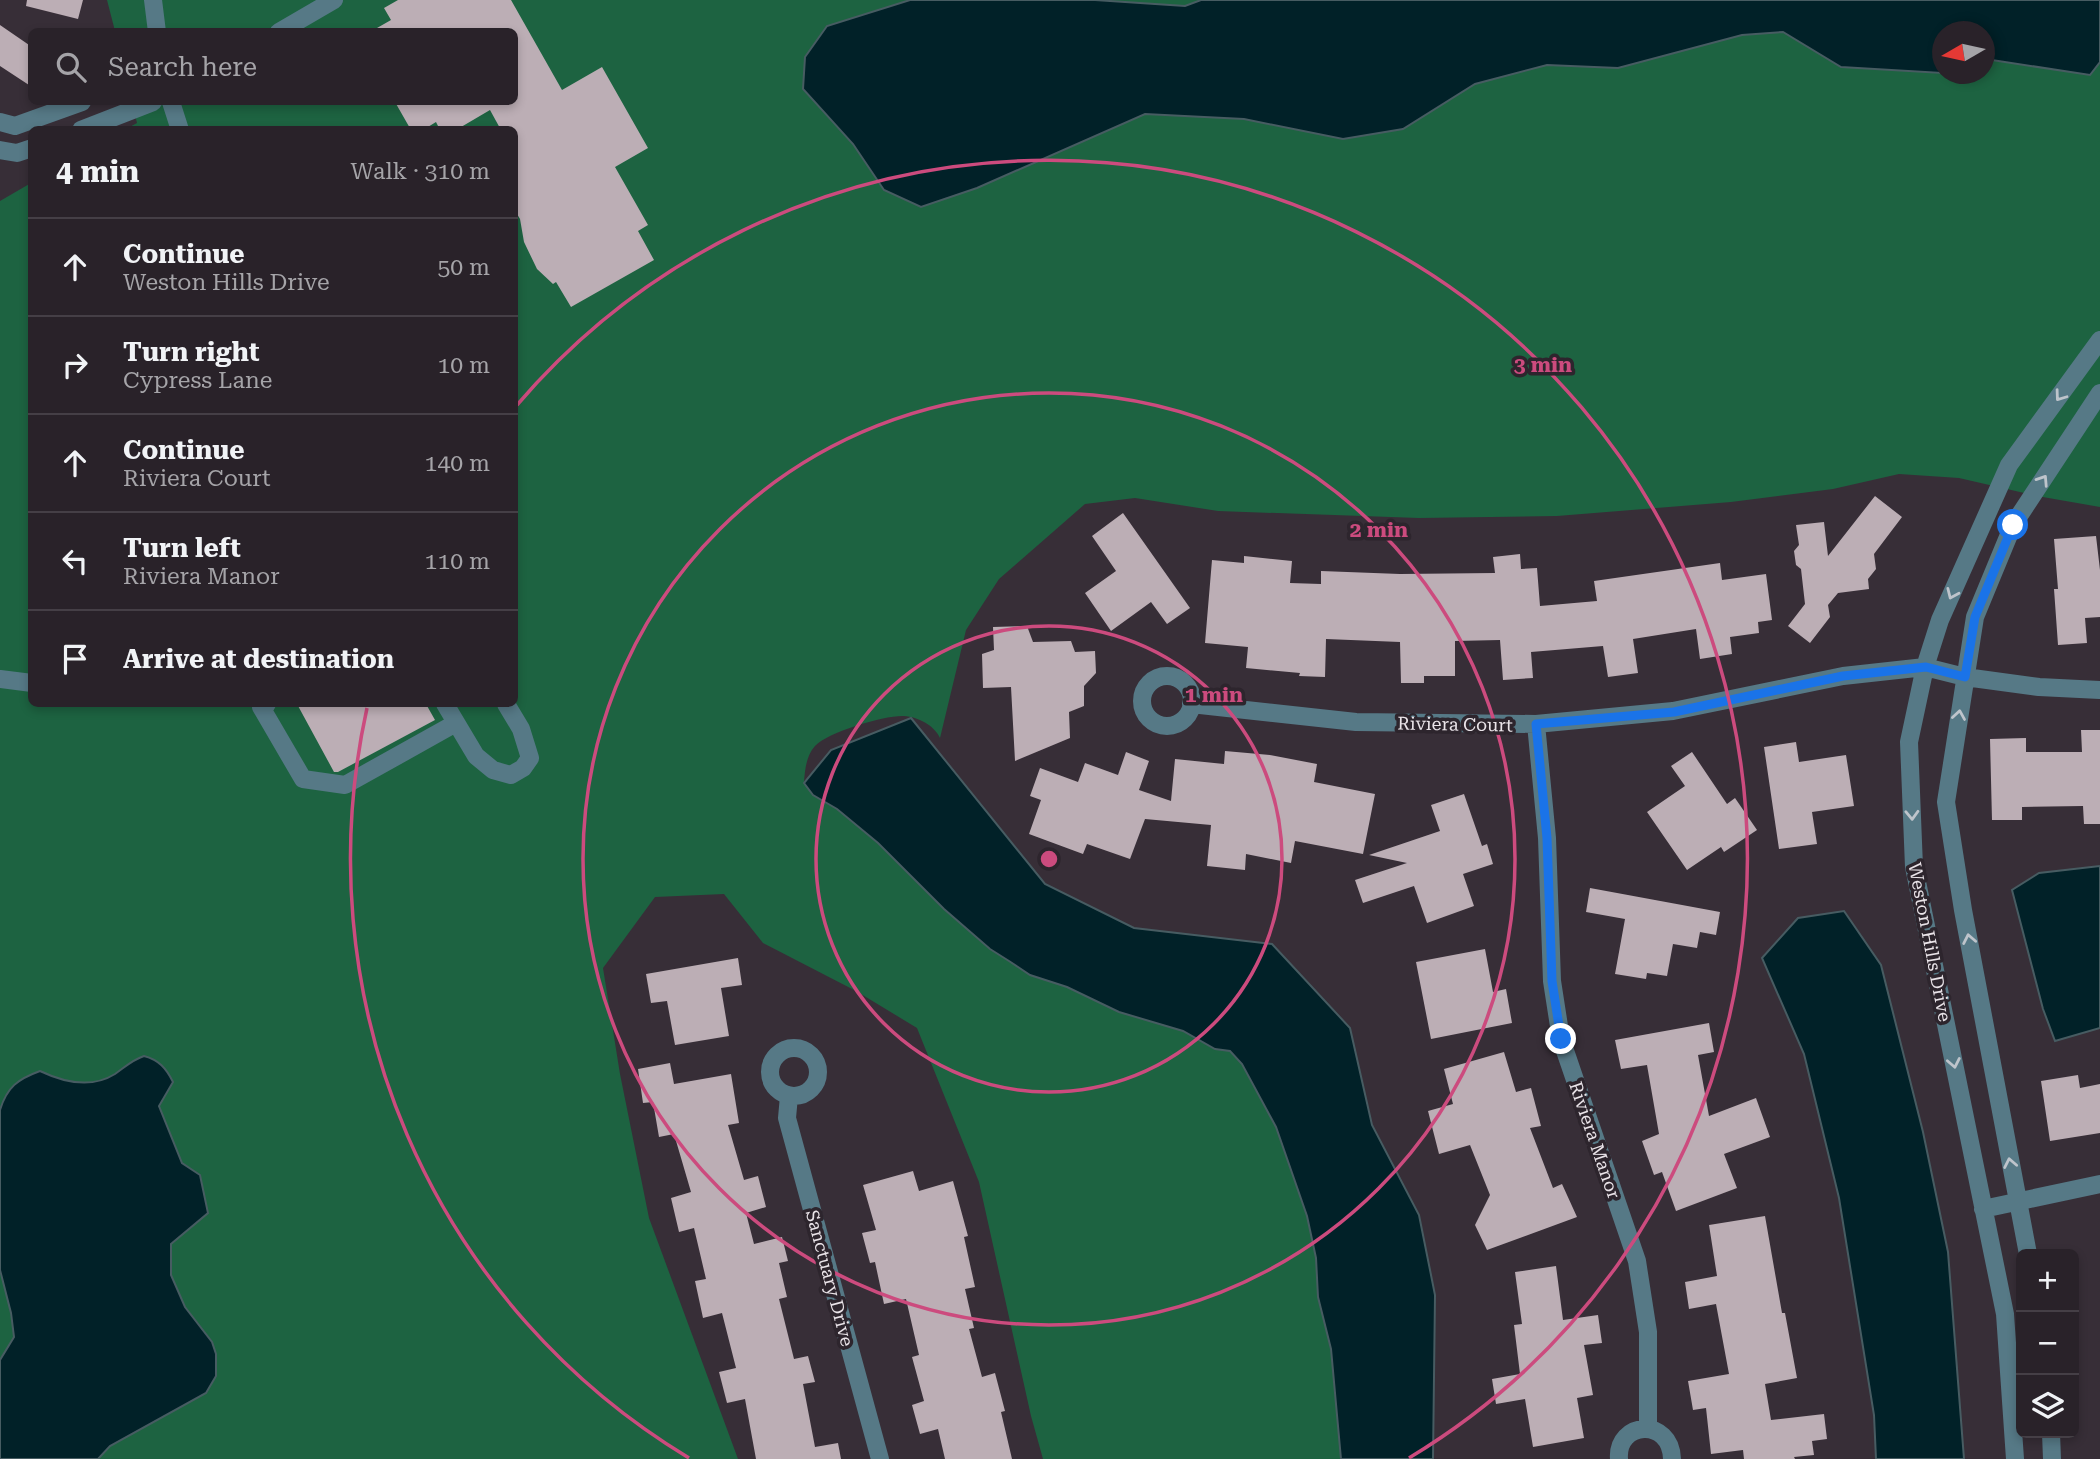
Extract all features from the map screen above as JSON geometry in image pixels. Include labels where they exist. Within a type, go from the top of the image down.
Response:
[{"type":"street","points":[[153,0],[157,28]]},
{"type":"street","points":[[286,28],[334,0]]},
{"type":"street","points":[[0,122],[15,126],[74,105]]},
{"type":"street","points":[[91,126],[145,105]]},
{"type":"street","points":[[172,105],[179,126]]},
{"type":"street","points":[[0,150],[18,153],[28,149]]},
{"type":"street","name":"Weston Hills Drive","points":[[2015,1459],[2005,1314],[1914,867],[1909,742],[1940,620],[2009,465],[2100,340]]},
{"type":"street","points":[[2027,1249],[1963,910],[1946,802],[1975,617],[2013,525],[2100,393]]},
{"type":"street","points":[[1926,667],[1965,677],[2039,687],[2100,690]]},
{"type":"street","name":"Riviera Court","points":[[1191,704],[1356,722],[1536,724],[1674,712],[1843,676],[1926,667]]},
{"type":"street","points":[[0,679],[28,682]]},
{"type":"street","points":[[261,707],[303,779],[345,785],[456,723]]},
{"type":"street","points":[[447,707],[476,756],[493,770],[511,775],[523,768],[530,758],[521,729],[508,707]]},
{"type":"street","name":"Riviera Manor","points":[[1536,724],[1547,838],[1552,981],[1557,1016],[1561,1039],[1579,1097],[1637,1261],[1648,1332],[1648,1428]]},
{"type":"street","name":"Sanctuary Drive","points":[[789,1096],[787,1118],[880,1459]]},
{"type":"street","points":[[1983,1209],[2100,1184]]},
{"type":"street","points":[[1619,1459],[1622,1443],[1628,1435],[1648,1428],[1666,1438],[1671,1447],[1672,1459]]},
{"type":"street","points":[[2051,1438],[2052,1459]]},
{"type":"green space","points":[[107,0],[2100,0],[2100,507],[1959,478],[1899,474],[1833,489],[1731,502],[1557,516],[1419,518],[1218,511],[1135,498],[1085,504],[999,579],[966,630],[940,738],[934,729],[920,720],[895,716],[844,730],[815,746],[808,759],[804,782],[813,795],[837,809],[878,843],[910,875],[1030,975],[1067,987],[1119,1012],[1183,1031],[1215,1049],[1230,1051],[1242,1064],[1276,1127],[1307,1216],[1316,1258],[1318,1297],[1331,1349],[1341,1459],[1043,1459],[979,1182],[917,1028],[856,991],[763,943],[724,894],[655,897],[603,968],[620,1074],[649,1218],[738,1459],[0,1459],[0,201],[28,185],[28,707],[518,707],[518,126],[132,126],[137,123],[133,105],[518,105],[518,28],[114,28]]},
{"type":"water","points":[[910,0],[1095,0],[1185,6],[1201,0],[2100,0],[2100,62],[2090,75],[1995,60],[1995,21],[1932,21],[1932,72],[1841,67],[1783,32],[1742,35],[1618,68],[1547,65],[1475,84],[1403,129],[1343,139],[1244,119],[1145,114],[977,188],[921,207],[884,190],[853,144],[803,89],[805,57],[827,26]]},
{"type":"water","points":[[911,718],[1045,884],[1134,928],[1272,944],[1350,1028],[1372,1125],[1419,1215],[1435,1295],[1433,1459],[1341,1459],[1331,1349],[1318,1297],[1316,1258],[1307,1216],[1276,1127],[1242,1064],[1230,1051],[1215,1049],[1183,1031],[1119,1012],[1067,987],[1030,975],[990,949],[944,909],[878,843],[837,809],[813,795],[804,783],[831,750]]},
{"type":"water","points":[[2100,866],[2100,1028],[2055,1041],[2043,1009],[2012,890],[2039,873]]},
{"type":"water","points":[[1844,911],[1881,965],[1923,1132],[1948,1252],[1964,1459],[1876,1459],[1874,1415],[1839,1198],[1804,1054],[1762,958],[1798,918]]},
{"type":"water","points":[[144,1056],[162,1065],[173,1082],[159,1106],[182,1163],[200,1175],[208,1213],[171,1244],[171,1275],[185,1307],[212,1342],[216,1354],[216,1376],[206,1393],[110,1446],[98,1459],[0,1459],[0,1360],[14,1337],[0,1270],[0,1110],[14,1085],[40,1071],[68,1081],[87,1083],[106,1079]]},
{"type":"building","points":[[27,0],[83,0],[78,19],[26,6]]},
{"type":"building","points":[[398,0],[511,0],[562,90],[602,67],[648,148],[615,167],[648,225],[638,231],[654,260],[571,307],[556,282],[553,284],[537,269],[524,242],[518,216],[518,126],[499,126],[490,110],[463,126],[438,126],[436,122],[430,126],[409,126],[397,105],[518,105],[518,28],[377,28],[391,20],[384,8]]},
{"type":"building","points":[[0,25],[28,44],[28,84],[0,66]]},
{"type":"building","points":[[1875,496],[1902,517],[1874,554],[1876,569],[1868,579],[1869,589],[1838,593],[1828,605],[1830,617],[1810,643],[1788,626],[1805,604],[1801,569],[1796,565],[1794,551],[1799,545],[1796,525],[1824,522],[1828,556]]},
{"type":"building","points":[[1123,513],[1190,608],[1167,624],[1151,602],[1111,631],[1085,593],[1116,571],[1092,536]]},
{"type":"building","points":[[2096,536],[2100,570],[2100,617],[2085,618],[2087,643],[2058,645],[2054,589],[2058,589],[2054,539]]},
{"type":"building","points":[[1520,554],[1521,569],[1537,568],[1540,606],[1597,601],[1594,581],[1720,563],[1722,580],[1766,574],[1772,620],[1758,622],[1759,633],[1730,637],[1732,654],[1700,659],[1696,629],[1633,639],[1638,673],[1608,677],[1603,646],[1531,652],[1533,678],[1503,680],[1500,640],[1455,641],[1455,676],[1424,676],[1424,683],[1401,683],[1400,642],[1326,639],[1325,677],[1246,668],[1248,647],[1205,643],[1212,560],[1244,563],[1244,556],[1292,561],[1290,583],[1321,584],[1321,571],[1495,573],[1493,557]]},
{"type":"building","points":[[1027,626],[1033,642],[1071,641],[1075,652],[1095,651],[1096,673],[1084,686],[1084,706],[1069,712],[1070,738],[1015,761],[1011,687],[983,688],[982,654],[994,650],[993,627]]},
{"type":"building","points":[[299,707],[428,707],[435,720],[334,772]]},
{"type":"building","points":[[2081,730],[2100,730],[2100,824],[2084,824],[2083,806],[2022,807],[2022,820],[1992,820],[1990,739],[2026,738],[2026,752],[2082,752]]},
{"type":"building","points":[[1796,742],[1799,762],[1846,755],[1854,806],[1812,812],[1817,844],[1779,849],[1764,747]]},
{"type":"building","points":[[1225,751],[1270,755],[1317,764],[1314,782],[1375,794],[1363,854],[1295,841],[1291,863],[1246,854],[1245,870],[1207,866],[1211,825],[1145,819],[1130,859],[1087,844],[1083,854],[1029,834],[1041,800],[1030,796],[1040,768],[1078,782],[1085,763],[1118,775],[1126,752],[1149,761],[1139,790],[1171,801],[1175,759],[1224,764]]},
{"type":"building","points":[[1692,752],[1727,804],[1735,798],[1757,830],[1724,852],[1721,847],[1687,870],[1647,812],[1685,786],[1671,766]]},
{"type":"building","points":[[1464,794],[1482,846],[1487,844],[1493,864],[1463,874],[1474,906],[1427,923],[1414,886],[1363,903],[1355,880],[1407,863],[1369,855],[1440,831],[1431,805]]},
{"type":"building","points":[[1590,888],[1720,912],[1716,935],[1700,932],[1697,948],[1673,944],[1667,976],[1647,973],[1646,979],[1615,974],[1625,919],[1586,912]]},
{"type":"building","points":[[1485,949],[1493,992],[1506,989],[1512,1023],[1431,1039],[1416,962]]},
{"type":"building","points":[[738,958],[742,985],[721,988],[729,1036],[675,1045],[667,1001],[651,1003],[646,974]]},
{"type":"building","points":[[1709,1023],[1714,1052],[1698,1055],[1709,1116],[1756,1098],[1770,1137],[1724,1154],[1737,1188],[1676,1211],[1662,1172],[1654,1175],[1642,1141],[1659,1134],[1647,1065],[1621,1069],[1615,1040]]},
{"type":"building","points":[[1504,1052],[1516,1092],[1531,1088],[1541,1126],[1530,1128],[1553,1188],[1562,1184],[1577,1217],[1487,1250],[1475,1225],[1490,1195],[1470,1145],[1439,1154],[1428,1111],[1453,1104],[1444,1069]]},
{"type":"building","points":[[670,1063],[674,1084],[731,1074],[739,1123],[728,1125],[744,1180],[758,1176],[766,1207],[746,1213],[754,1244],[782,1237],[788,1261],[779,1263],[787,1297],[779,1299],[794,1359],[808,1356],[815,1382],[803,1384],[815,1447],[838,1443],[841,1459],[756,1459],[745,1399],[727,1403],[719,1372],[736,1368],[722,1313],[703,1318],[695,1281],[706,1279],[694,1228],[679,1232],[671,1198],[691,1192],[674,1134],[659,1137],[653,1102],[643,1103],[638,1069]]},
{"type":"building","points":[[2078,1075],[2080,1088],[2100,1084],[2100,1133],[2050,1141],[2041,1081]]},
{"type":"building","points":[[913,1171],[919,1191],[953,1181],[968,1236],[964,1237],[975,1287],[965,1289],[974,1328],[969,1329],[982,1377],[995,1373],[1005,1411],[1001,1412],[1012,1459],[945,1459],[938,1429],[920,1434],[912,1405],[924,1401],[912,1357],[919,1355],[906,1299],[884,1304],[875,1262],[870,1263],[862,1233],[876,1230],[863,1185]]},
{"type":"building","points":[[1765,1216],[1782,1313],[1785,1313],[1797,1378],[1765,1384],[1771,1420],[1824,1414],[1827,1439],[1812,1441],[1814,1455],[1794,1457],[1795,1459],[1744,1459],[1743,1450],[1711,1454],[1706,1408],[1693,1410],[1688,1381],[1729,1374],[1716,1304],[1689,1309],[1685,1282],[1717,1276],[1709,1225]]},
{"type":"building","points":[[1556,1266],[1563,1320],[1598,1315],[1602,1343],[1584,1345],[1593,1395],[1577,1398],[1584,1438],[1533,1447],[1525,1399],[1496,1404],[1492,1379],[1520,1374],[1514,1325],[1522,1324],[1515,1272]]},
{"type":"route","points":[[1561,1039],[1552,981],[1547,838],[1536,724],[1674,712],[1843,676],[1926,667],[1965,677],[1975,617],[2013,525]]}]
